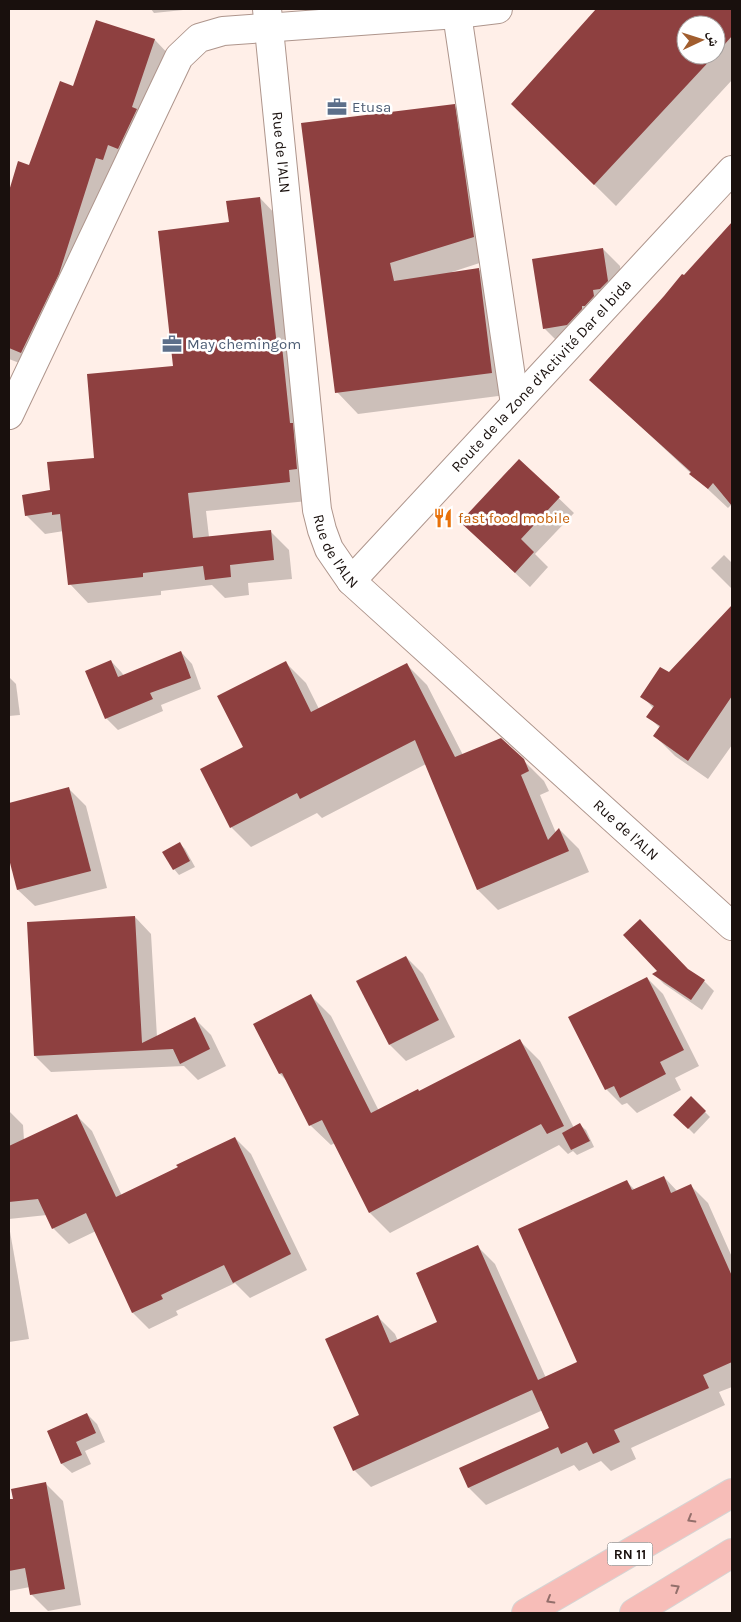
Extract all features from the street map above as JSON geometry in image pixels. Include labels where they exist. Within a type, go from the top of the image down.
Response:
[{"type":"highway","name":"RN 11","points":[[526,1613],[732,1493]]},
{"type":"highway","points":[[634,1613],[732,1553]]},
{"type":"street","points":[[9,415],[179,57],[199,38],[268,18],[457,14],[498,9]]},
{"type":"street","points":[[457,14],[515,404]]},
{"type":"street","name":"Rue de l'ALN","points":[[268,18],[318,510],[322,530],[329,549],[351,581],[732,926]]},
{"type":"street","name":"Route de la Zone d'Activité Dar el bida","points":[[351,581],[732,170]]},
{"type":"building","points":[[596,9],[732,9],[732,36],[726,43],[726,15],[676,15],[676,65],[706,65],[594,185],[511,104]]},
{"type":"building","points":[[96,20],[155,39],[132,107],[137,109],[118,149],[108,145],[103,160],[96,158],[59,274],[21,353],[9,348],[9,191],[18,161],[29,165],[60,81],[73,86]]},
{"type":"building","points":[[455,104],[474,237],[390,263],[394,281],[479,268],[492,373],[335,393],[301,123]]},
{"type":"building","points":[[260,197],[277,346],[282,346],[290,423],[293,423],[297,469],[289,470],[290,482],[188,493],[193,538],[271,530],[274,560],[230,565],[231,577],[205,580],[203,566],[143,573],[143,577],[68,585],[60,514],[52,515],[52,512],[25,516],[22,495],[50,490],[47,462],[94,458],[87,374],[173,366],[158,231],[229,222],[226,201]]},
{"type":"building","points":[[732,222],[732,506],[713,483],[708,489],[689,474],[691,472],[589,380],[682,274],[684,275]]},
{"type":"building","points":[[603,248],[608,281],[600,289],[593,290],[594,296],[585,306],[582,306],[582,309],[567,325],[543,329],[532,259]]},
{"type":"building","points":[[519,459],[560,497],[521,539],[534,552],[515,573],[460,522]]},
{"type":"building","points":[[732,605],[732,696],[688,761],[653,736],[660,726],[646,717],[654,706],[640,697],[660,667],[669,672]]},
{"type":"building","points":[[181,651],[191,678],[150,693],[153,699],[105,719],[85,671],[111,660],[118,677]]},
{"type":"building","points":[[286,661],[311,712],[407,663],[455,757],[501,738],[524,759],[529,771],[521,775],[548,840],[559,828],[569,851],[477,890],[415,740],[300,799],[297,793],[230,828],[200,769],[243,747],[217,696]]},
{"type":"building","points":[[69,787],[91,871],[17,890],[9,859],[9,803]]},
{"type":"building","points":[[180,842],[190,861],[173,870],[162,852]]},
{"type":"building","points":[[135,916],[142,1043],[195,1017],[210,1049],[180,1064],[173,1049],[34,1056],[27,922]]},
{"type":"building","points":[[640,919],[688,969],[705,980],[691,1000],[652,974],[657,971],[623,935]]},
{"type":"building","points":[[406,956],[439,1020],[389,1045],[356,981]]},
{"type":"building","points":[[647,977],[684,1050],[660,1062],[666,1074],[620,1098],[614,1086],[605,1090],[568,1017]]},
{"type":"building","points":[[311,994],[371,1113],[418,1089],[419,1091],[520,1039],[564,1126],[547,1134],[541,1124],[369,1213],[322,1120],[309,1126],[282,1073],[279,1074],[253,1024]]},
{"type":"building","points":[[691,1096],[706,1111],[688,1129],[673,1115]]},
{"type":"building","points":[[77,1114],[116,1197],[178,1167],[176,1165],[235,1137],[291,1254],[233,1283],[224,1265],[161,1295],[163,1299],[132,1313],[86,1213],[52,1229],[38,1199],[9,1202],[9,1146]]},
{"type":"building","points":[[580,1123],[590,1141],[571,1150],[562,1133]]},
{"type":"building","points":[[664,1176],[671,1193],[691,1184],[732,1276],[732,1362],[703,1375],[709,1388],[614,1430],[620,1442],[593,1454],[587,1442],[561,1454],[558,1447],[468,1488],[459,1468],[549,1428],[532,1390],[353,1471],[333,1427],[359,1415],[325,1339],[378,1315],[390,1343],[437,1322],[416,1273],[478,1245],[538,1380],[577,1362],[518,1229],[627,1180],[632,1190]]},
{"type":"building","points":[[87,1413],[96,1433],[76,1442],[82,1455],[61,1464],[47,1431]]},
{"type":"building","points":[[46,1482],[65,1589],[30,1595],[25,1568],[9,1571],[9,1499],[13,1499],[11,1489]]},
{"type":"place","name":"Etusa","points":[[337,107]]},
{"type":"place","name":"May chemingom","points":[[172,344]]},
{"type":"place","name":"fast food mobile","points":[[443,518]]}]
